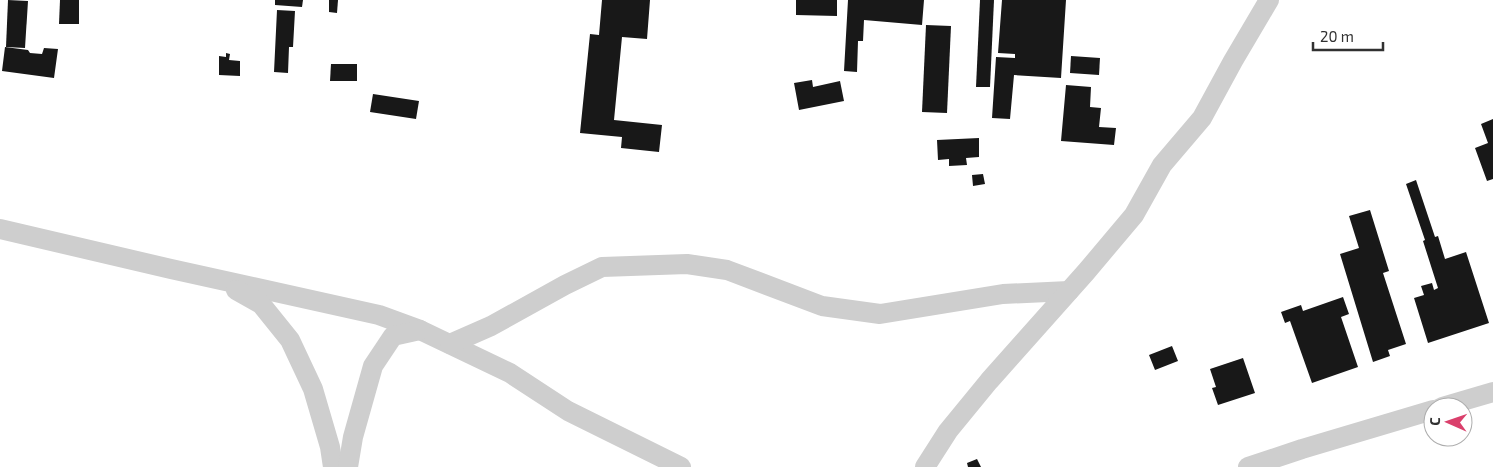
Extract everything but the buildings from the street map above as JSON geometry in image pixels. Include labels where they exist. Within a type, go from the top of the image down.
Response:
[{"type":"street","points":[[925,467],[948,431],[996,373],[1134,215],[1162,166],[1202,118],[1269,0]]},
{"type":"street","points":[[0,229],[217,280],[379,315],[420,330],[510,373],[568,411],[681,467]]},
{"type":"street","points":[[450,344],[491,326],[602,267],[688,264],[727,270],[822,306],[880,314],[1003,294],[1069,291]]},
{"type":"street","points":[[217,280],[260,304],[290,340],[314,389],[330,446],[333,467]]},
{"type":"street","points":[[348,467],[353,437],[373,366],[393,336],[420,330]]},
{"type":"street","points":[[1473,398],[1493,392]]},
{"type":"street","points":[[1248,467],[1423,413]]}]
